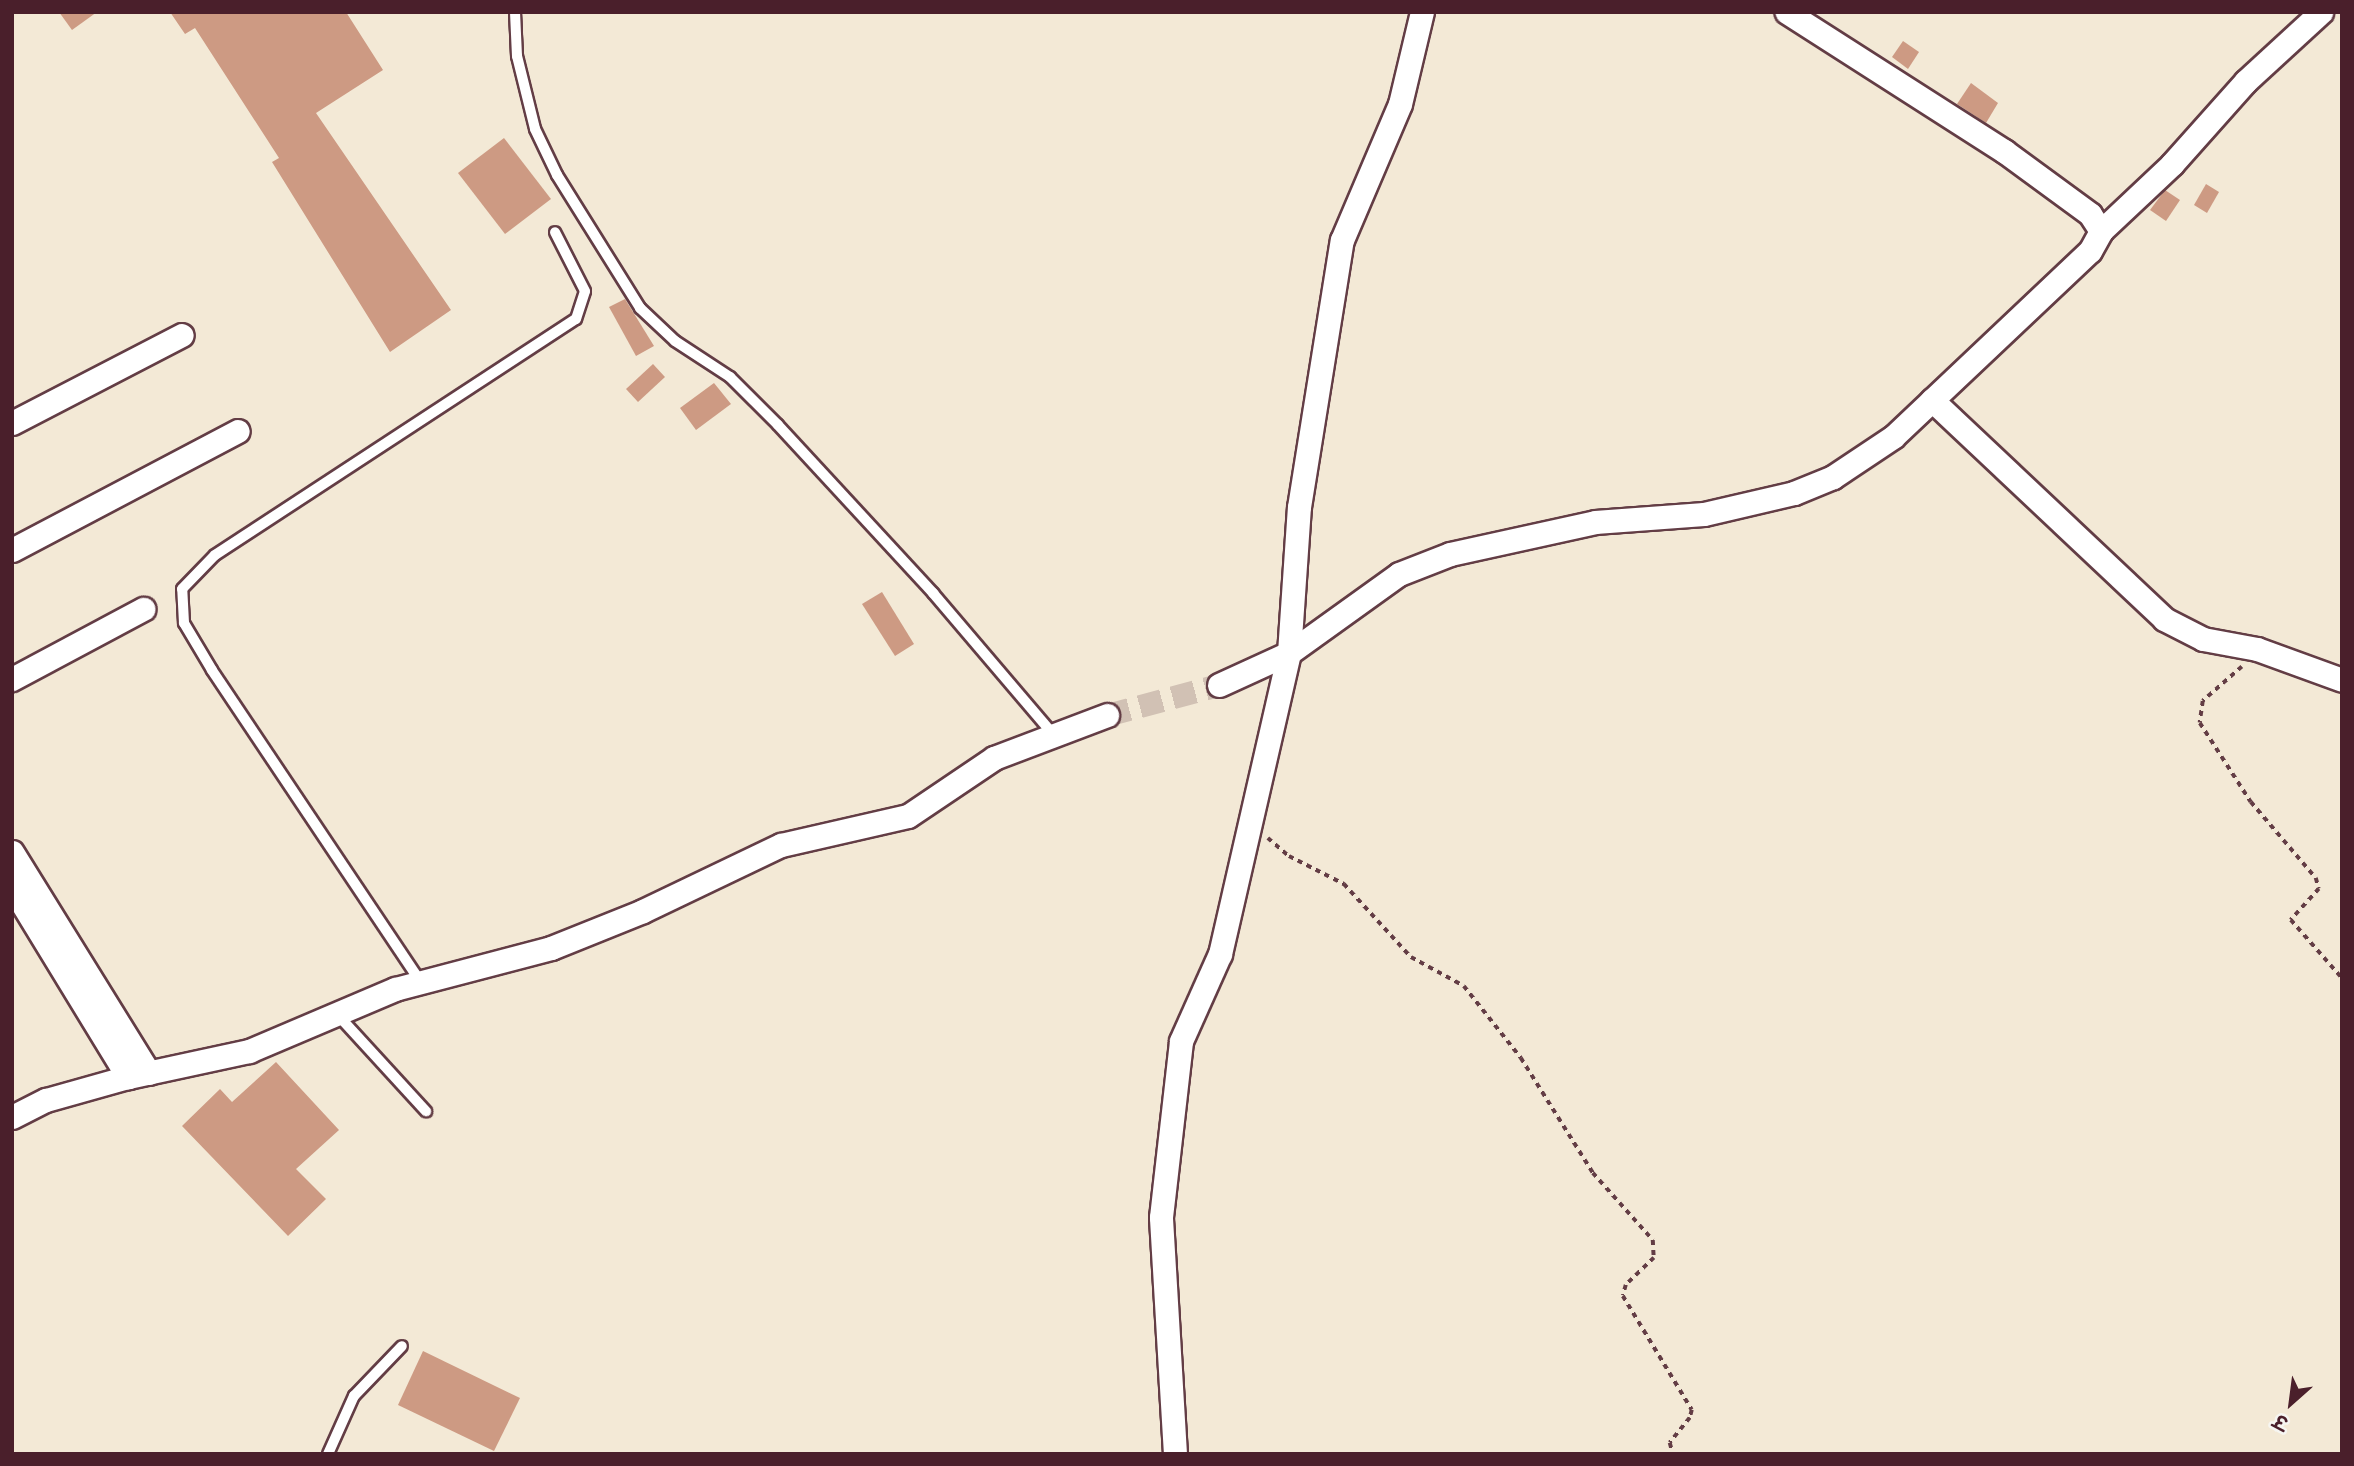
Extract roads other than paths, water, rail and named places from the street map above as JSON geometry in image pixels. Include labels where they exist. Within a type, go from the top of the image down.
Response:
[{"type":"street","points":[[1175,1454],[1161,1228],[1175,1073],[1181,1041],[1220,954],[1248,820],[1289,653],[1299,507],[1342,240],[1401,104],[1422,12]]},
{"type":"street","points":[[1787,12],[2004,150],[2090,214],[2096,240]]},
{"type":"street","points":[[1219,685],[1289,653],[1399,574],[1450,554],[1595,522],[1704,514],[1794,493],[1862,461],[1932,400],[2096,240],[2143,194],[2263,64],[2321,12]]},
{"type":"street","points":[[12,423],[182,335]]},
{"type":"street","points":[[1932,400],[2164,619],[2203,639],[2257,649],[2342,680]]},
{"type":"street","points":[[12,550],[238,431]]},
{"type":"street","points":[[12,679],[144,609]]},
{"type":"street","points":[[12,1117],[46,1100],[138,1075],[249,1051],[420,981],[551,948],[643,911],[781,845],[908,816],[994,758],[1052,733],[1107,715]]},
{"type":"street","points":[[12,852],[138,1075]]},
{"type":"street","points":[[12,887],[138,1075]]},
{"type":"lane","points":[[514,12],[517,56],[535,129],[557,175],[640,309],[675,341],[730,377],[768,416],[933,593],[1052,733]]},
{"type":"lane","points":[[420,981],[212,670],[184,623],[182,589],[215,555],[576,319],[585,291],[555,232]]},
{"type":"lane","points":[[337,1014],[426,1111]]},
{"type":"lane","points":[[328,1454],[354,1396],[402,1346]]},
{"type":"tunnel","points":[[1107,715],[1219,685]]}]
